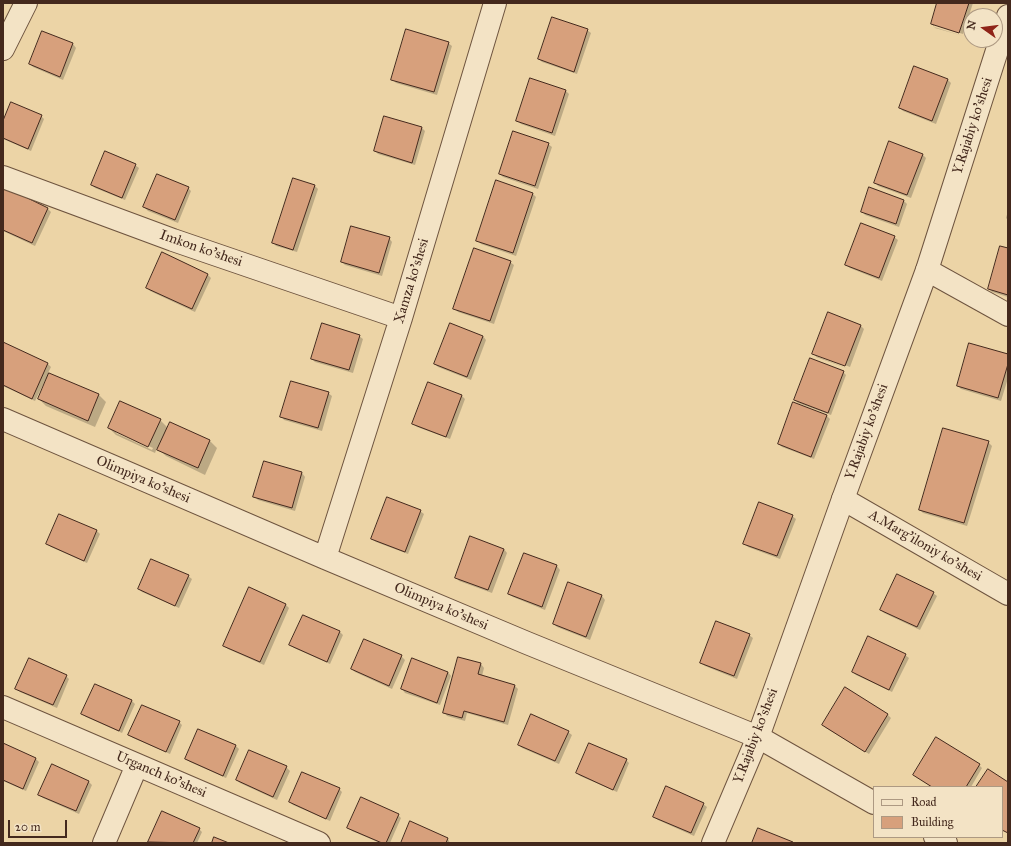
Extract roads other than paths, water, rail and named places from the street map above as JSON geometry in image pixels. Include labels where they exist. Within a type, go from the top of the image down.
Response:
[{"type":"street","points":[[3,48],[26,3]]},
{"type":"street","name":"Xamza ko'shesi","points":[[325,558],[401,318],[495,3]]},
{"type":"street","name":"Y.Rajabiy ko'shesi","points":[[713,843],[758,737],[927,270],[1008,16]]},
{"type":"street","name":"Imkon ko'shesi","points":[[3,177],[173,240],[401,318]]},
{"type":"street","points":[[927,270],[1008,315]]},
{"type":"street","name":"Olimpiya ko'shesi","points":[[3,419],[527,644],[758,737],[873,801]]},
{"type":"street","name":"A.Marg'iloniy ko'shesi","points":[[843,499],[1008,594]]},
{"type":"street","name":"Urganch ko'shesi","points":[[3,707],[319,843]]},
{"type":"street","points":[[104,843],[137,765]]},
{"type":"street","points":[[937,838],[946,843]]}]
